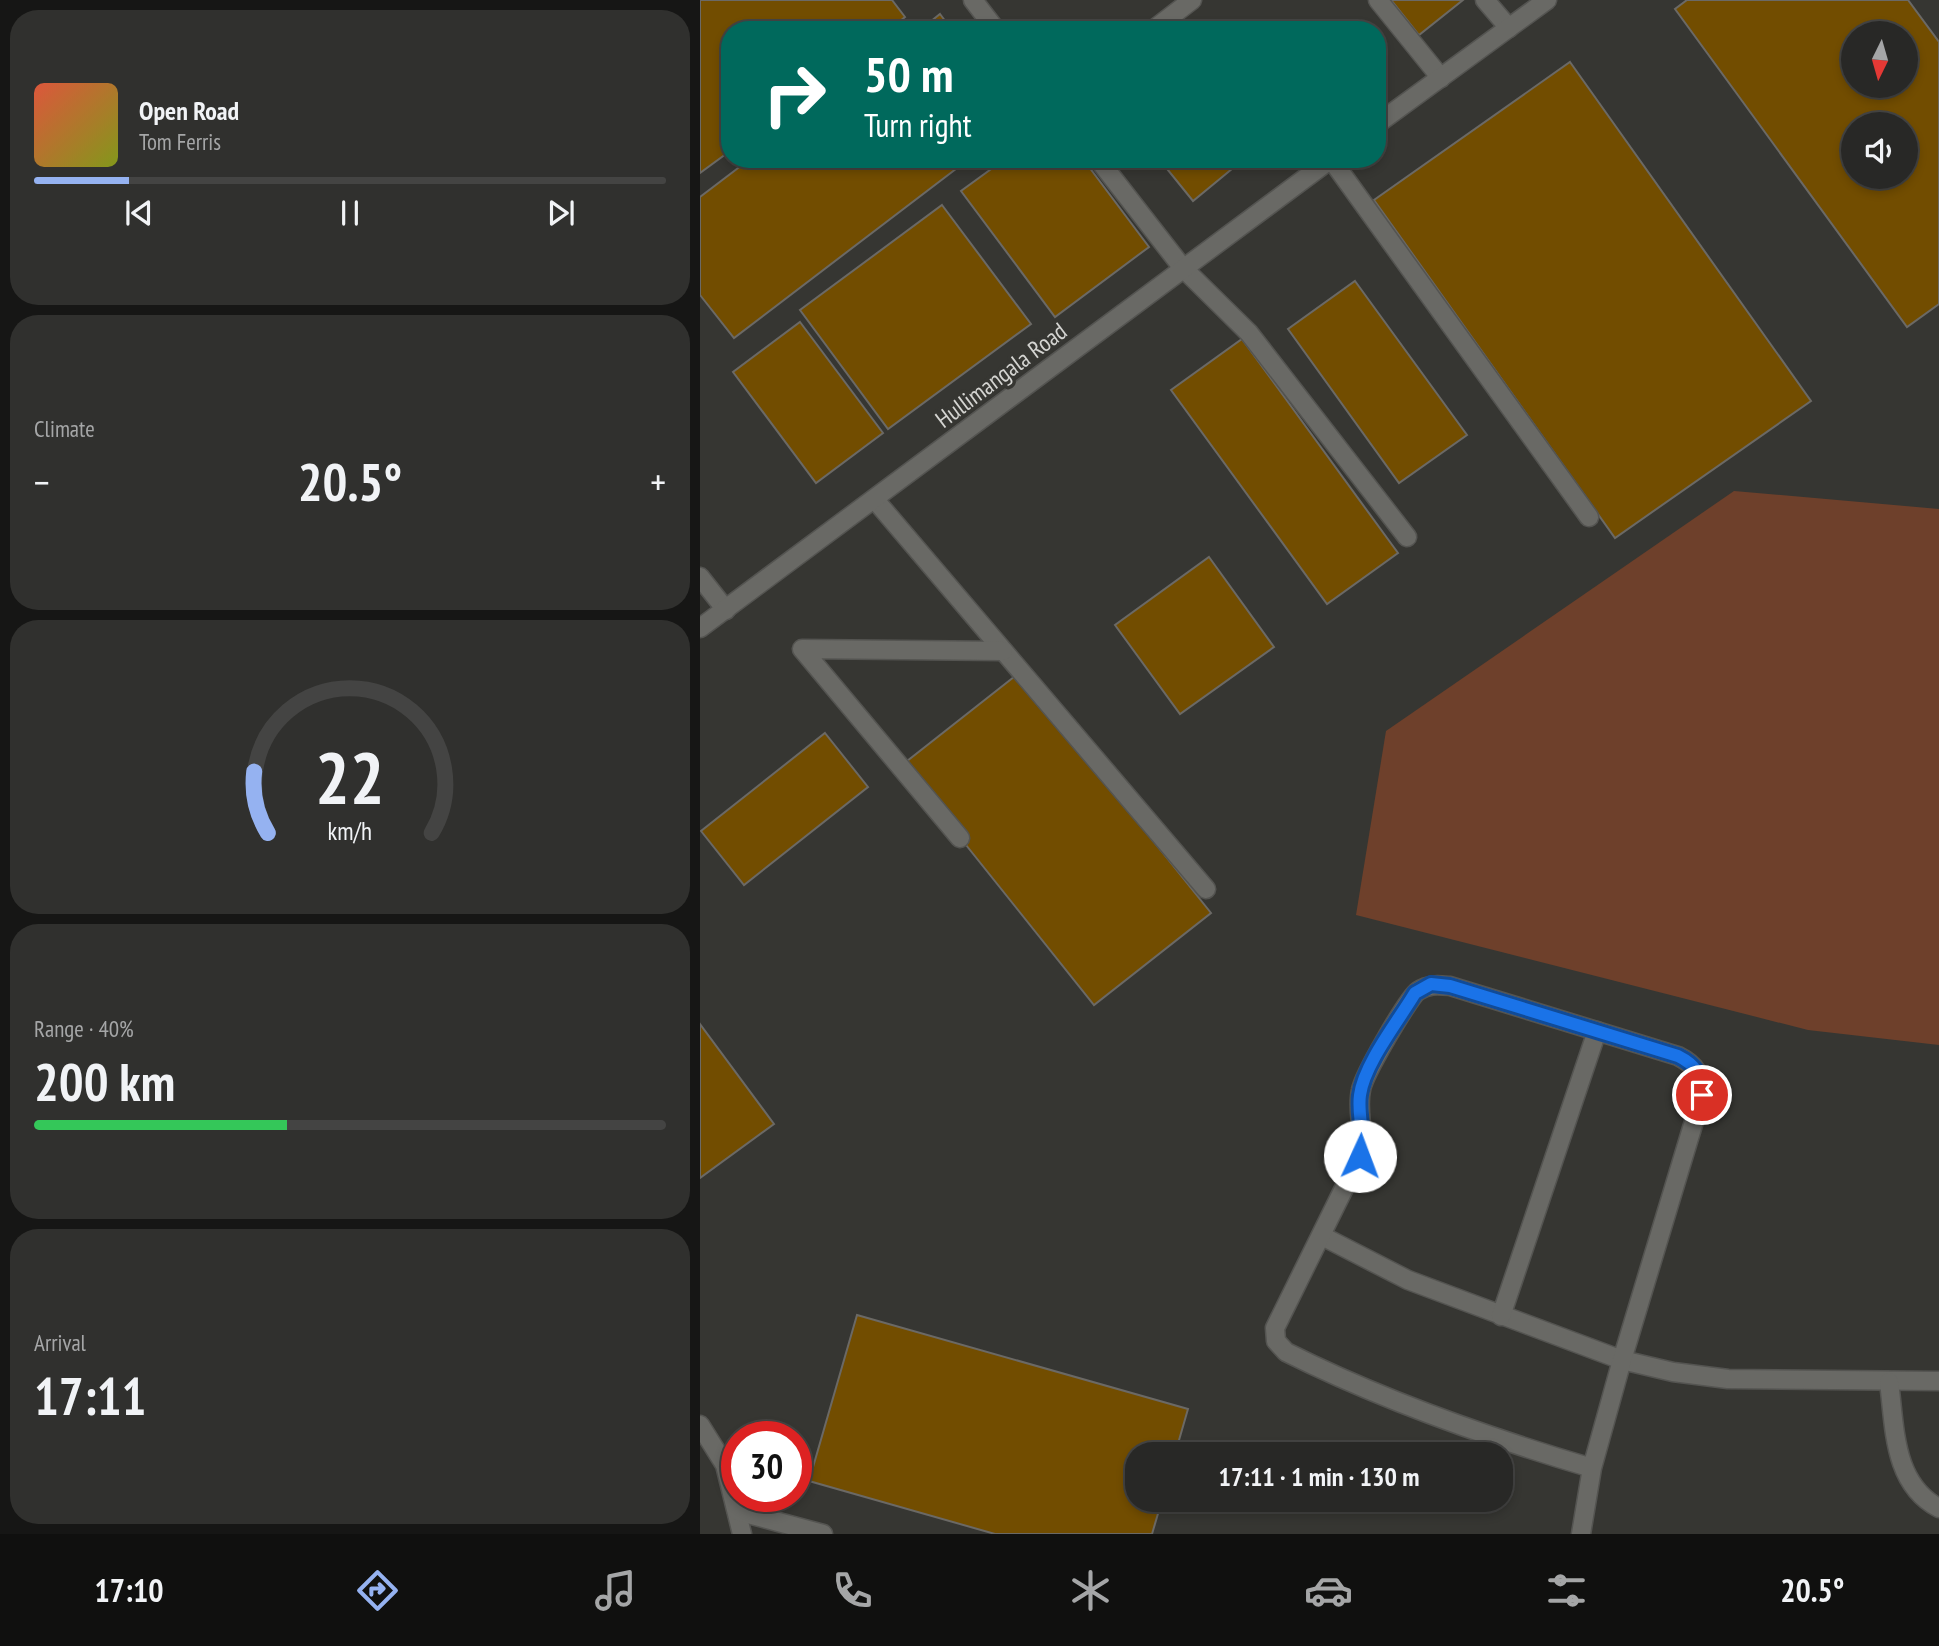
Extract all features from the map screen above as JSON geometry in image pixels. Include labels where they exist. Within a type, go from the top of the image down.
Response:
[{"type":"street","points":[[972,0],[989,21]]},
{"type":"street","points":[[1165,21],[1192,0]]},
{"type":"street","points":[[1378,0],[1441,78]]},
{"type":"street","points":[[1485,0],[1509,28]]},
{"type":"street","points":[[1386,118],[1547,0]]},
{"type":"street","points":[[1105,168],[1182,267],[1249,332],[1407,537]]},
{"type":"street","name":"Hullimangala Road","points":[[700,628],[876,500],[1182,267],[1319,168]]},
{"type":"street","points":[[1337,168],[1588,517]]},
{"type":"street","points":[[876,500],[1206,889]]},
{"type":"street","points":[[700,577],[726,610]]},
{"type":"street","points":[[960,838],[802,649],[1003,651]]},
{"type":"street","points":[[1581,1534],[1592,1468],[1702,1095],[1702,1080],[1697,1069],[1678,1056],[1450,986],[1431,984],[1415,993],[1362,1083],[1359,1101],[1363,1147],[1275,1328],[1276,1341],[1286,1352],[1400,1404],[1517,1446],[1592,1468]]},
{"type":"street","points":[[1502,1316],[1597,1031]]},
{"type":"street","points":[[1322,1236],[1408,1280],[1622,1360],[1673,1372],[1728,1379],[1939,1381]]},
{"type":"street","points":[[1889,1382],[1900,1462],[1915,1490],[1939,1508]]},
{"type":"street","points":[[700,1425],[721,1459]]},
{"type":"street","points":[[737,1512],[742,1534]]},
{"type":"street","points":[[741,1512],[823,1534]]},
{"type":"shaded area","points":[[1734,491],[1939,509],[1939,1045],[1808,1030],[1356,915],[1386,731]]},
{"type":"building","points":[[700,0],[892,0],[905,17],[900,21],[721,21],[721,158],[700,173]]},
{"type":"building","points":[[1391,0],[1463,0],[1419,35]]},
{"type":"building","points":[[1687,0],[1908,0],[1939,42],[1939,304],[1907,327],[1675,9]]},
{"type":"building","points":[[940,14],[945,21],[931,21]]},
{"type":"building","points":[[1570,62],[1811,401],[1615,538],[1374,200]]},
{"type":"building","points":[[738,168],[957,168],[734,338],[700,295],[700,197]]},
{"type":"building","points":[[993,168],[1090,168],[1149,247],[1055,317],[961,191]]},
{"type":"building","points":[[1166,168],[1233,168],[1193,201]]},
{"type":"building","points":[[942,205],[1031,324],[888,429],[800,310]]},
{"type":"building","points":[[1355,281],[1467,435],[1399,483],[1288,329]]},
{"type":"building","points":[[800,322],[883,433],[816,483],[733,372]]},
{"type":"building","points":[[1242,339],[1398,553],[1327,604],[1171,390]]},
{"type":"building","points":[[1209,557],[1274,647],[1180,714],[1115,625]]},
{"type":"building","points":[[1019,673],[1211,913],[1094,1005],[902,765]]},
{"type":"building","points":[[825,733],[868,787],[744,885],[701,831]]},
{"type":"building","points":[[700,1024],[774,1124],[700,1178]]},
{"type":"building","points":[[857,1315],[1188,1409],[1178,1442],[1125,1442],[1125,1512],[1158,1512],[1152,1534],[995,1534],[812,1482],[812,1471]]},
{"type":"route","points":[[1360,1156],[1364,1138],[1359,1101],[1362,1083],[1415,993],[1431,984],[1450,986],[1678,1056],[1697,1069],[1702,1080],[1702,1095]]}]
